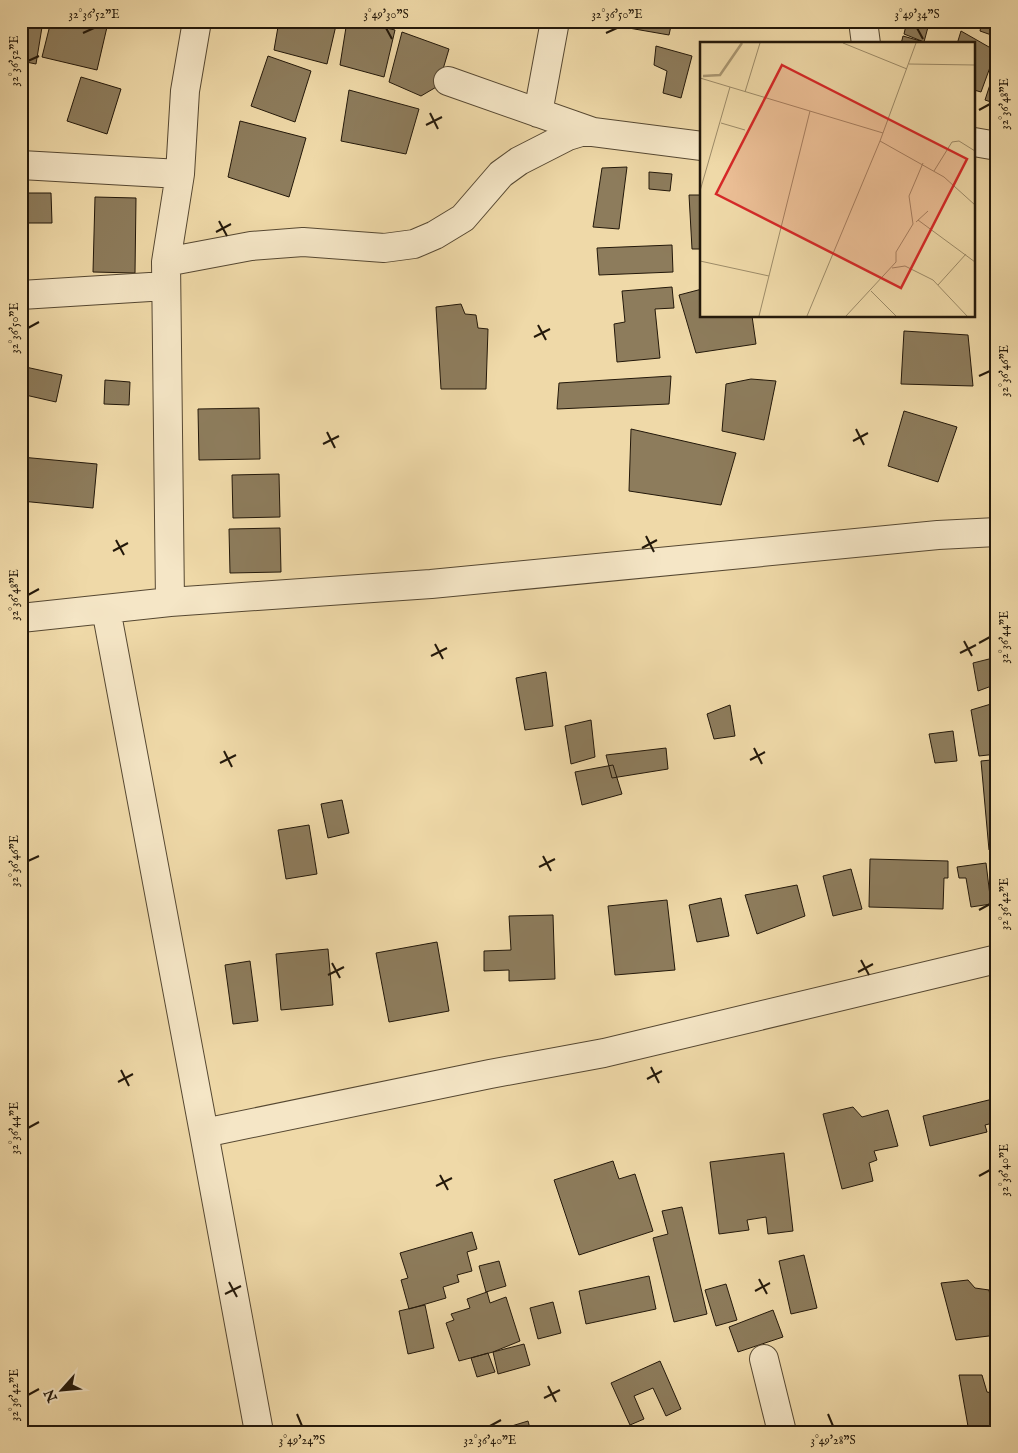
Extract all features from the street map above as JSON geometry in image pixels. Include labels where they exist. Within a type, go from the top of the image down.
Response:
[{"type":"street","points":[[170,602],[166,274],[180,174],[185,91],[197,21]]},
{"type":"street","points":[[538,113],[555,21]]},
{"type":"street","points":[[863,21],[866,42]]},
{"type":"street","points":[[448,81],[593,132]]},
{"type":"street","points":[[21,296],[166,274],[251,246],[304,242],[384,248],[414,244],[436,235],[463,218],[501,174],[519,162],[568,136],[581,132],[700,146]]},
{"type":"street","points":[[976,142],[997,146]]},
{"type":"street","points":[[21,165],[180,174]]},
{"type":"street","points":[[21,618],[170,602],[431,584],[928,536],[997,532]]},
{"type":"street","points":[[106,609],[259,1432]]},
{"type":"street","points":[[204,1133],[480,1076],[604,1053],[997,959]]},
{"type":"street","points":[[764,1359],[782,1432]]},
{"type":"building","points":[[21,21],[43,21],[36,64],[21,61]]},
{"type":"building","points":[[51,21],[82,21],[107,27],[97,70],[42,57]]},
{"type":"building","points":[[149,21],[179,21],[178,27]]},
{"type":"building","points":[[279,21],[337,21],[327,64],[274,50]]},
{"type":"building","points":[[347,21],[357,21],[395,30],[384,77],[340,65]]},
{"type":"building","points":[[623,21],[672,21],[669,35],[623,27]]},
{"type":"building","points":[[907,21],[928,27],[924,42],[904,34]]},
{"type":"building","points":[[982,21],[997,21],[997,37],[980,31]]},
{"type":"building","points":[[961,31],[996,51],[981,92],[976,91],[976,42],[958,42]]},
{"type":"building","points":[[402,32],[449,49],[438,86],[421,96],[389,82]]},
{"type":"building","points":[[903,36],[924,42],[902,42]]},
{"type":"building","points":[[656,46],[692,56],[681,98],[663,93],[667,71],[654,65]]},
{"type":"building","points":[[268,56],[311,71],[295,122],[251,106]]},
{"type":"building","points":[[997,67],[997,104],[985,100]]},
{"type":"building","points":[[21,68],[27,69],[21,101]]},
{"type":"building","points":[[81,77],[121,89],[107,134],[67,121]]},
{"type":"building","points":[[349,90],[419,109],[406,154],[341,141]]},
{"type":"building","points":[[240,121],[306,138],[289,197],[228,177]]},
{"type":"building","points":[[627,167],[619,229],[593,227],[602,168]]},
{"type":"building","points":[[649,172],[672,174],[670,191],[649,189]]},
{"type":"building","points":[[21,193],[51,193],[52,223],[21,223]]},
{"type":"building","points":[[689,195],[700,195],[700,249],[692,249]]},
{"type":"building","points":[[95,197],[136,198],[135,273],[93,272]]},
{"type":"building","points":[[672,245],[673,272],[599,275],[597,248]]},
{"type":"building","points":[[672,287],[674,308],[655,309],[660,358],[617,362],[614,324],[625,322],[622,291]]},
{"type":"building","points":[[700,290],[700,318],[752,318],[756,344],[696,353],[679,295]]},
{"type":"building","points":[[461,304],[465,314],[476,315],[478,328],[488,329],[486,389],[441,389],[436,307]]},
{"type":"building","points":[[904,331],[968,335],[973,386],[901,384]]},
{"type":"building","points":[[21,366],[62,375],[56,402],[21,394]]},
{"type":"building","points":[[671,376],[669,404],[557,409],[559,383]]},
{"type":"building","points":[[751,379],[776,381],[764,440],[722,431],[726,384]]},
{"type":"building","points":[[105,380],[130,382],[129,405],[104,404]]},
{"type":"building","points":[[259,408],[260,459],[199,460],[198,409]]},
{"type":"building","points":[[904,411],[957,427],[938,482],[888,466]]},
{"type":"building","points":[[631,429],[736,453],[721,505],[629,491]]},
{"type":"building","points":[[21,457],[97,464],[93,508],[21,501]]},
{"type":"building","points":[[279,474],[280,517],[233,518],[232,475]]},
{"type":"building","points":[[280,528],[281,572],[230,573],[229,529]]},
{"type":"building","points":[[997,657],[997,684],[978,691],[973,663]]},
{"type":"building","points":[[546,672],[553,726],[525,730],[516,678]]},
{"type":"building","points":[[991,704],[997,754],[979,756],[971,710]]},
{"type":"building","points":[[730,705],[735,736],[714,739],[707,714]]},
{"type":"building","points":[[591,720],[595,757],[571,764],[565,726]]},
{"type":"building","points":[[953,731],[957,761],[935,763],[929,734]]},
{"type":"building","points":[[666,748],[668,769],[612,778],[606,755]]},
{"type":"building","points":[[991,760],[993,783],[997,782],[997,849],[989,850],[981,761]]},
{"type":"building","points":[[613,765],[622,794],[582,805],[575,772]]},
{"type":"building","points":[[342,800],[349,833],[328,838],[321,804]]},
{"type":"building","points":[[309,825],[317,874],[286,879],[278,830]]},
{"type":"building","points":[[870,859],[948,861],[948,878],[944,878],[943,909],[869,907]]},
{"type":"building","points":[[986,863],[991,904],[971,907],[966,878],[959,878],[957,867]]},
{"type":"building","points":[[851,869],[862,909],[833,916],[823,876]]},
{"type":"building","points":[[797,885],[805,916],[757,934],[745,895]]},
{"type":"building","points":[[721,898],[729,936],[697,942],[689,905]]},
{"type":"building","points":[[667,900],[675,970],[615,975],[608,906]]},
{"type":"building","points":[[553,915],[555,979],[509,981],[509,970],[484,971],[484,951],[511,950],[509,916]]},
{"type":"building","points":[[437,942],[449,1011],[389,1022],[376,953]]},
{"type":"building","points":[[328,949],[333,1005],[281,1010],[276,954]]},
{"type":"building","points":[[250,961],[258,1021],[233,1024],[225,965]]},
{"type":"building","points":[[997,1098],[997,1122],[985,1125],[987,1132],[930,1146],[923,1116]]},
{"type":"building","points":[[853,1107],[862,1117],[888,1110],[898,1146],[874,1151],[877,1160],[869,1163],[873,1181],[842,1189],[823,1114]]},
{"type":"building","points":[[784,1153],[793,1231],[768,1234],[766,1217],[747,1220],[749,1230],[719,1234],[710,1162]]},
{"type":"building","points":[[613,1161],[619,1179],[635,1174],[653,1231],[579,1255],[554,1180]]},
{"type":"building","points":[[682,1207],[707,1314],[674,1322],[653,1238],[668,1234],[662,1211]]},
{"type":"building","points":[[472,1232],[477,1249],[467,1252],[472,1271],[457,1275],[459,1282],[443,1287],[446,1298],[409,1309],[401,1280],[408,1278],[400,1253]]},
{"type":"building","points":[[804,1255],[817,1308],[791,1314],[779,1261]]},
{"type":"building","points":[[499,1261],[506,1286],[486,1292],[479,1266]]},
{"type":"building","points":[[649,1276],[656,1309],[586,1324],[579,1291]]},
{"type":"building","points":[[968,1280],[975,1288],[989,1290],[997,1335],[956,1340],[941,1283]]},
{"type":"building","points":[[726,1284],[737,1320],[716,1326],[705,1290]]},
{"type":"building","points":[[487,1292],[490,1303],[506,1297],[520,1341],[493,1352],[459,1361],[446,1323],[454,1320],[451,1314],[470,1308],[467,1299]]},
{"type":"building","points":[[553,1302],[561,1333],[538,1339],[530,1308]]},
{"type":"building","points":[[425,1305],[434,1348],[408,1354],[399,1311]]},
{"type":"building","points":[[773,1310],[783,1337],[738,1352],[729,1327]]},
{"type":"building","points":[[524,1344],[530,1365],[498,1374],[493,1352]]},
{"type":"building","points":[[488,1353],[495,1372],[477,1377],[471,1358]]},
{"type":"building","points":[[660,1361],[681,1409],[666,1416],[653,1388],[634,1396],[644,1419],[630,1425],[611,1383]]},
{"type":"building","points":[[959,1375],[982,1375],[987,1392],[992,1393],[990,1383],[997,1382],[997,1432],[969,1432]]},
{"type":"building","points":[[528,1421],[531,1432],[492,1432]]}]
